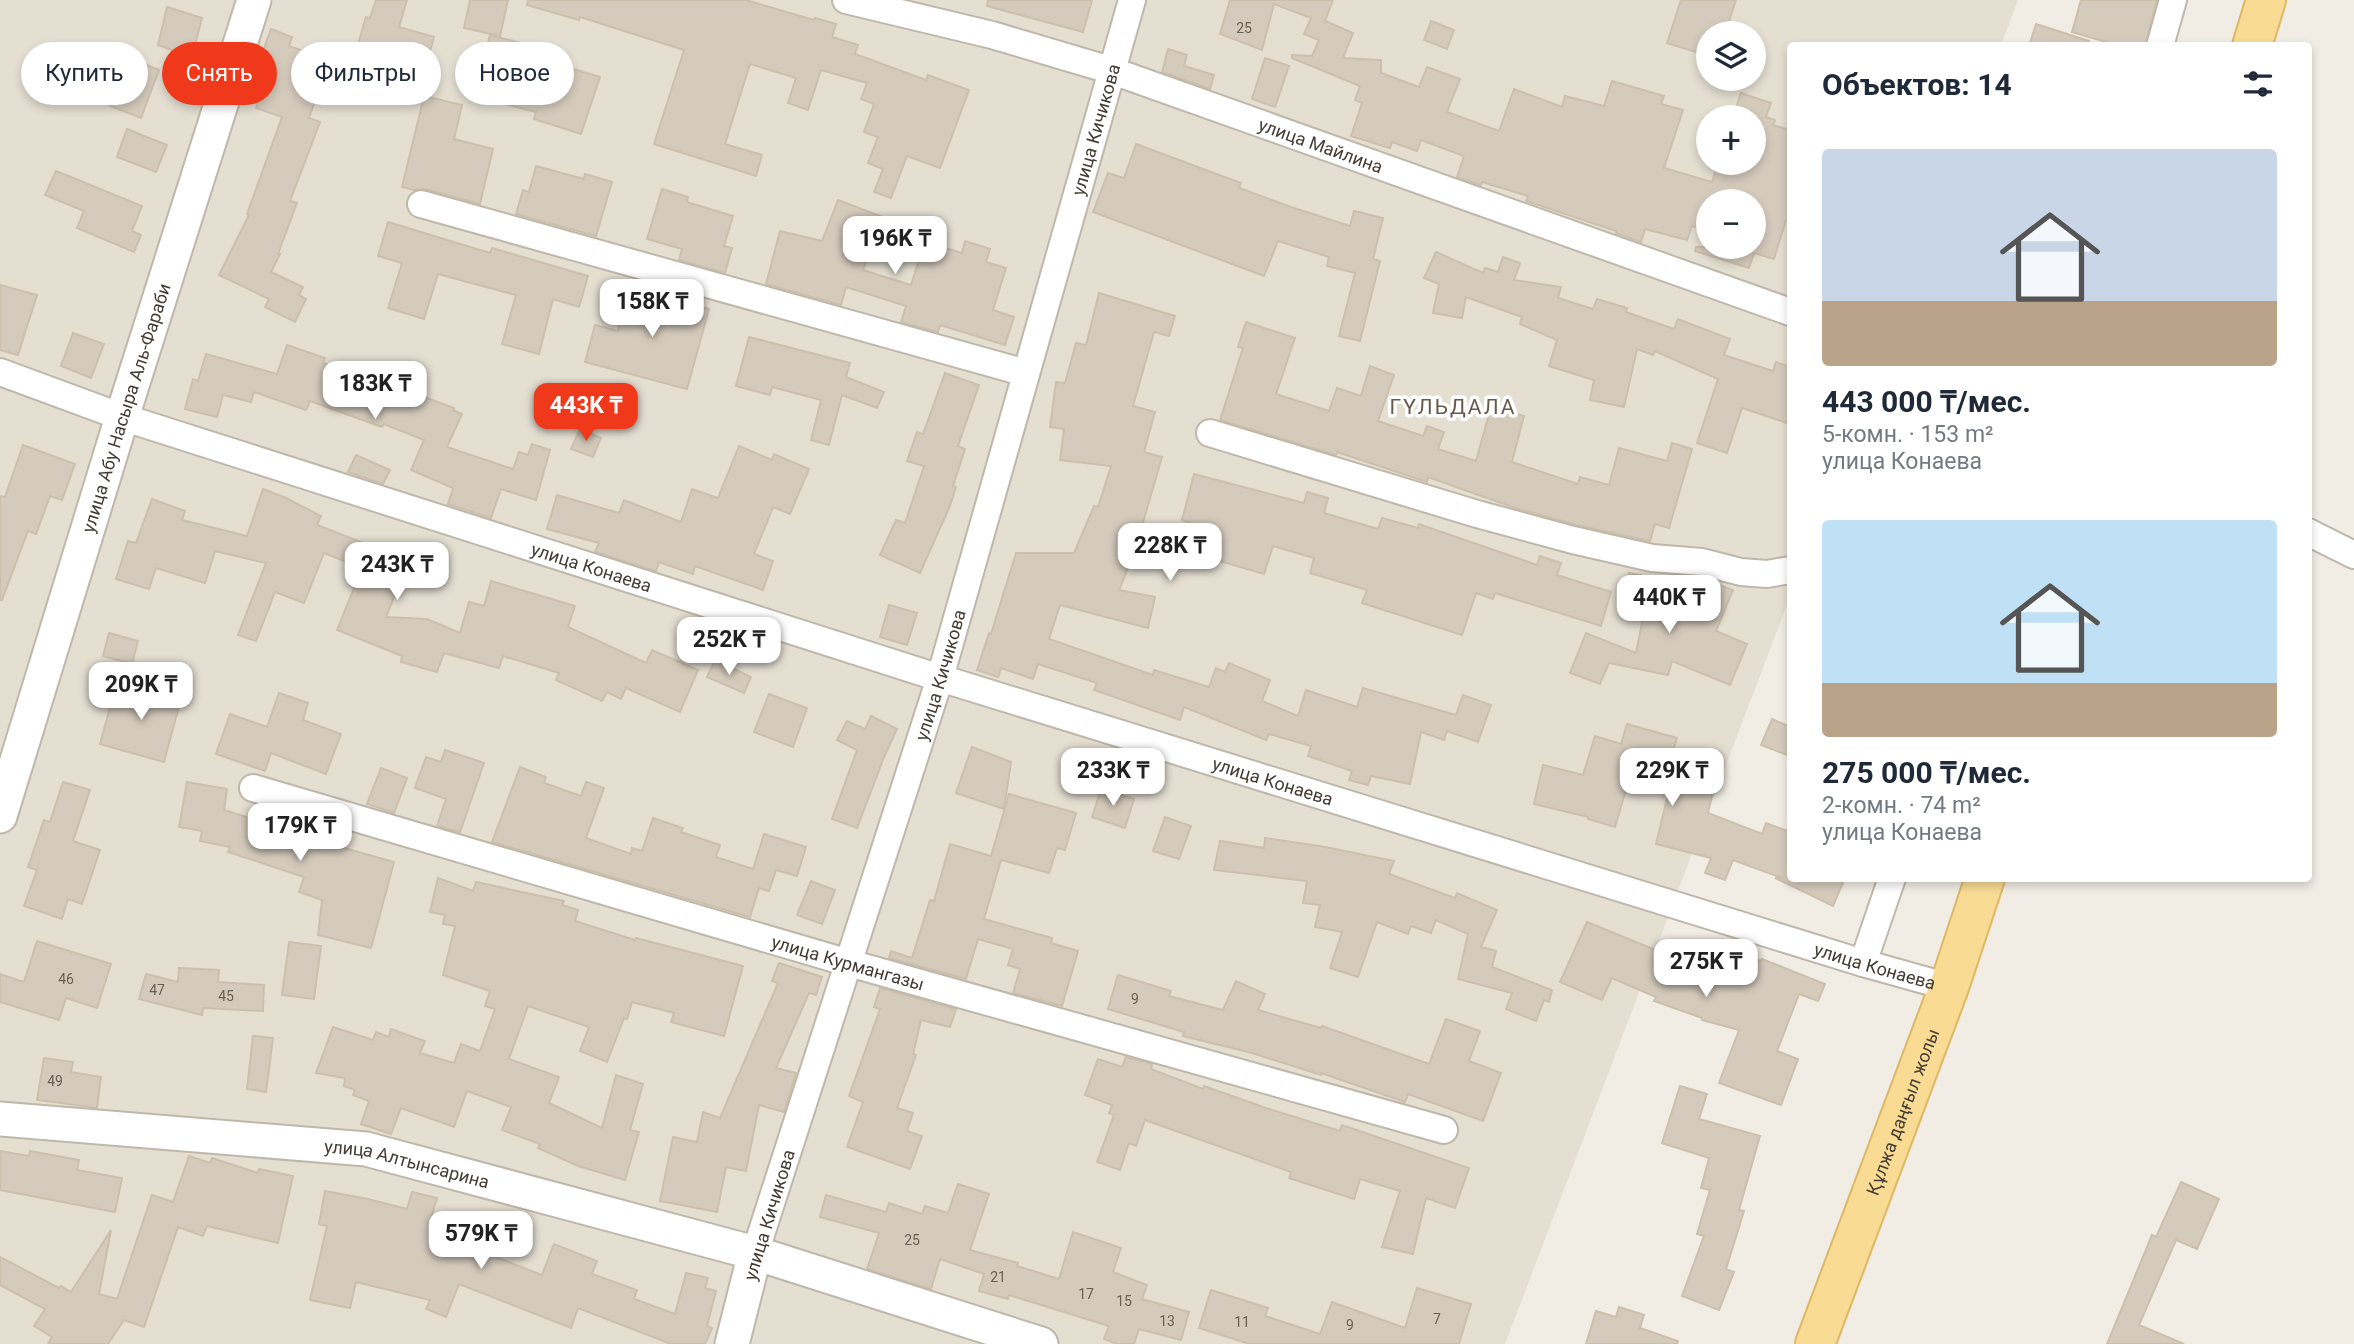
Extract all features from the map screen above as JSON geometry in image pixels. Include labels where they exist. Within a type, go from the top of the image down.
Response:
[{"type":"main road","points":[[2253,42],[2266,0]]},
{"type":"main road","name":"Құлжа даңғыл жолы","points":[[1815,1344],[1949,987],[1984,882]]},
{"type":"street","name":"улица Абу Насыра Аль-Фараби","points":[[0,816],[254,0]]},
{"type":"street","name":"улица Майлина","points":[[846,0],[992,35],[1111,70],[1787,311]]},
{"type":"street","name":"улица Кичикова","points":[[732,1344],[755,1253],[940,678],[1132,0]]},
{"type":"street","points":[[2161,42],[2173,0]]},
{"type":"street","points":[[421,204],[1026,373]]},
{"type":"street","name":"улица Конаева","points":[[0,372],[122,417],[940,678],[1863,963],[1949,987]]},
{"type":"street","points":[[1210,433],[1477,514],[1573,540],[1652,558],[1702,562],[1741,572],[1767,574],[1787,571]]},
{"type":"street","points":[[2312,534],[2354,555]]},
{"type":"street","name":"улица Курмангазы","points":[[253,788],[849,963],[1444,1130]]},
{"type":"street","points":[[1863,963],[1891,882]]},
{"type":"street","name":"улица Алтынсарина","points":[[0,1119],[366,1149],[755,1253],[1041,1344]]},
{"type":"shaded area","points":[[0,0],[2018,0],[2002,42],[1787,42],[1787,605],[1505,1344],[0,1344]]},
{"type":"building","points":[[376,0],[407,0],[399,27],[434,37],[433,42],[359,42],[366,17],[370,18]]},
{"type":"building","points":[[470,0],[508,0],[500,36],[464,28]]},
{"type":"building","points":[[528,0],[746,0],[836,24],[832,37],[858,45],[855,54],[926,80],[928,75],[969,90],[940,168],[907,156],[891,198],[874,192],[883,169],[868,163],[878,137],[864,132],[874,104],[861,99],[867,83],[821,70],[808,110],[788,103],[796,78],[750,64],[725,144],[762,155],[756,176],[654,144],[684,50],[580,17],[579,20],[527,5]]},
{"type":"building","points":[[988,0],[1092,0],[1083,32],[987,6]]},
{"type":"building","points":[[1230,0],[1333,0],[1325,21],[1353,33],[1343,58],[1381,60],[1381,73],[1419,87],[1427,67],[1460,79],[1447,112],[1499,131],[1514,89],[1562,107],[1565,96],[1604,106],[1612,81],[1664,96],[1661,104],[1683,110],[1664,168],[1712,182],[1714,175],[1766,175],[1766,117],[1775,120],[1773,125],[1787,129],[1787,220],[1774,259],[1766,257],[1766,189],[1696,189],[1696,227],[1692,226],[1687,240],[1645,229],[1641,242],[1526,201],[1528,196],[1457,177],[1464,156],[1421,140],[1417,151],[1392,142],[1390,148],[1351,136],[1362,103],[1355,100],[1360,86],[1292,58],[1292,55],[1312,56],[1319,40],[1304,34],[1311,18],[1274,4],[1262,50],[1220,34]]},
{"type":"building","points":[[1681,0],[1736,0],[1729,21],[1696,21],[1696,52],[1667,43]]},
{"type":"building","points":[[2081,0],[2157,0],[2146,42],[2106,42],[2072,32]]},
{"type":"building","points":[[167,7],[202,18],[196,42],[162,42],[162,46],[158,45]]},
{"type":"building","points":[[1431,21],[1454,30],[1447,49],[1424,40]]},
{"type":"building","points":[[2036,24],[2089,41],[2089,42],[2030,42]]},
{"type":"building","points":[[271,29],[292,37],[289,46],[291,105],[313,105],[309,118],[320,122],[290,201],[297,203],[271,272],[303,287],[299,295],[306,299],[295,322],[265,307],[269,299],[219,275],[249,215],[247,214],[282,117],[256,108],[257,105],[277,105],[277,42],[266,42]]},
{"type":"building","points":[[490,35],[517,42],[488,42]]},
{"type":"building","points":[[1168,49],[1187,55],[1184,66],[1214,75],[1210,89],[1162,72]]},
{"type":"building","points":[[1265,58],[1289,66],[1275,107],[1252,99]]},
{"type":"building","points":[[148,65],[159,70],[148,99]]},
{"type":"building","points":[[574,69],[600,77],[581,134],[534,119],[536,112],[509,105],[574,105]]},
{"type":"building","points":[[1741,93],[1771,103],[1766,117],[1766,105],[1737,105]]},
{"type":"building","points":[[441,100],[462,105],[454,139],[493,149],[480,204],[425,189],[402,187],[422,105],[441,105]]},
{"type":"building","points":[[110,105],[146,105],[141,118]]},
{"type":"building","points":[[127,129],[167,145],[156,172],[117,157]]},
{"type":"building","points":[[1136,144],[1241,183],[1239,188],[1350,226],[1354,211],[1383,218],[1373,259],[1380,261],[1360,341],[1339,336],[1355,273],[1327,266],[1329,257],[1278,241],[1264,276],[1093,212],[1108,173],[1124,178]]},
{"type":"building","points":[[536,166],[584,179],[585,174],[612,182],[596,236],[516,214],[523,190],[529,192]]},
{"type":"building","points":[[56,171],[142,206],[132,231],[141,235],[134,252],[77,228],[84,211],[45,195]]},
{"type":"building","points":[[662,189],[688,197],[687,202],[733,216],[724,246],[732,248],[725,273],[679,260],[682,249],[647,239]]},
{"type":"building","points":[[838,200],[883,217],[863,270],[911,285],[925,242],[962,253],[965,241],[990,249],[986,262],[1006,268],[993,310],[1014,317],[1005,345],[940,325],[938,332],[901,322],[906,306],[846,287],[841,305],[766,284],[780,231],[822,241]]},
{"type":"building","points":[[388,222],[490,253],[492,248],[588,276],[579,307],[553,299],[539,354],[502,344],[516,295],[438,274],[424,319],[388,308],[402,263],[378,256]]},
{"type":"building","points":[[1436,252],[1483,273],[1485,268],[1498,272],[1503,257],[1520,263],[1514,280],[1561,287],[1558,298],[1593,309],[1597,299],[1627,308],[1626,312],[1674,329],[1678,319],[1730,339],[1724,355],[1773,371],[1776,362],[1787,366],[1787,423],[1742,408],[1727,453],[1697,443],[1718,379],[1655,351],[1653,355],[1637,349],[1624,407],[1590,400],[1594,380],[1549,366],[1557,340],[1520,324],[1522,317],[1466,297],[1462,318],[1433,313],[1439,284],[1424,278]]},
{"type":"building","points":[[1720,259],[1752,259],[1749,268]]},
{"type":"building","points":[[0,285],[37,295],[18,355],[0,350]]},
{"type":"building","points":[[630,288],[709,309],[687,389],[585,362],[595,325],[618,331]]},
{"type":"building","points":[[1099,293],[1175,316],[1169,336],[1154,332],[1133,406],[1155,412],[1144,452],[1162,457],[1142,526],[1145,527],[1119,590],[1155,597],[1148,628],[1060,605],[1049,639],[1153,675],[1154,670],[1209,687],[1216,668],[1225,672],[1229,663],[1270,680],[1262,701],[1298,716],[1306,690],[1357,707],[1363,688],[1456,715],[1463,695],[1491,705],[1478,742],[1447,731],[1444,740],[1421,732],[1410,784],[1371,776],[1368,785],[1349,780],[1352,771],[1308,756],[1311,746],[1269,734],[1266,740],[1184,707],[1180,720],[1094,690],[1097,683],[1038,664],[1033,679],[1001,668],[998,677],[977,670],[1016,553],[1074,553],[1094,506],[1098,507],[1111,466],[1060,460],[1064,429],[1050,427],[1056,382],[1065,383],[1076,343],[1086,345]]},
{"type":"building","points":[[1246,322],[1295,338],[1276,394],[1329,411],[1337,388],[1361,396],[1370,366],[1394,375],[1378,421],[1423,436],[1427,426],[1444,432],[1438,449],[1476,461],[1491,407],[1524,416],[1512,462],[1578,484],[1580,477],[1609,485],[1619,448],[1667,461],[1672,443],[1692,449],[1669,528],[1655,524],[1650,541],[1577,525],[1518,509],[1428,477],[1427,482],[1337,452],[1336,455],[1220,420],[1243,348],[1238,347]]},
{"type":"building","points":[[73,333],[104,344],[91,378],[61,366]]},
{"type":"building","points":[[749,337],[850,363],[846,377],[884,392],[877,408],[842,395],[829,445],[811,440],[821,400],[772,387],[770,395],[736,386]]},
{"type":"building","points":[[287,345],[325,358],[323,363],[454,408],[453,410],[462,414],[447,447],[513,469],[519,452],[528,455],[532,444],[550,450],[536,500],[501,489],[491,518],[448,504],[453,488],[411,470],[424,440],[384,424],[382,427],[310,401],[306,410],[254,392],[251,402],[223,395],[217,417],[185,409],[193,379],[198,381],[206,354],[277,374]]},
{"type":"building","points":[[945,373],[979,385],[958,446],[965,449],[953,486],[956,487],[920,573],[880,555],[896,520],[905,523],[924,466],[907,461],[917,432],[923,434]]},
{"type":"building","points":[[580,429],[601,438],[593,457],[571,449]]},
{"type":"building","points":[[23,445],[75,464],[62,500],[50,496],[36,534],[28,531],[0,600],[0,496],[5,497]]},
{"type":"building","points":[[739,446],[772,460],[774,454],[809,469],[790,514],[773,507],[754,554],[773,561],[763,590],[695,566],[693,574],[659,562],[656,571],[595,552],[599,543],[547,529],[557,495],[619,513],[624,500],[681,522],[692,489],[718,498]]},
{"type":"building","points":[[356,455],[390,470],[383,484],[348,472]]},
{"type":"building","points":[[1194,474],[1304,503],[1307,492],[1328,498],[1324,513],[1378,529],[1382,518],[1418,528],[1419,524],[1537,565],[1540,556],[1561,563],[1557,575],[1611,592],[1601,626],[1495,593],[1493,599],[1476,593],[1462,635],[1362,603],[1367,590],[1310,573],[1314,558],[1273,546],[1264,574],[1183,550],[1191,523],[1182,520]]},
{"type":"building","points":[[263,489],[321,516],[317,525],[384,551],[381,558],[406,568],[386,617],[427,619],[460,633],[469,602],[484,606],[491,581],[575,606],[568,627],[646,663],[652,650],[698,670],[680,712],[626,688],[621,699],[607,692],[602,701],[556,680],[559,673],[503,656],[499,668],[444,653],[437,672],[401,662],[402,656],[337,630],[362,568],[324,553],[304,603],[275,592],[256,641],[238,635],[266,563],[215,551],[205,583],[156,568],[149,589],[116,579],[128,541],[136,543],[152,499],[185,511],[182,520],[247,536]]},
{"type":"building","points":[[1629,573],[1658,579],[1655,591],[1691,599],[1700,578],[1733,590],[1716,631],[1747,644],[1730,685],[1672,661],[1668,675],[1609,663],[1600,684],[1570,673],[1586,633],[1636,653],[1645,607],[1623,602]]},
{"type":"building","points":[[889,605],[917,613],[907,645],[880,637]]},
{"type":"building","points":[[109,633],[138,641],[132,664],[103,656]]},
{"type":"building","points":[[715,660],[751,677],[744,693],[707,677]]},
{"type":"building","points":[[117,682],[181,699],[164,762],[100,744]]},
{"type":"building","points":[[279,693],[308,703],[303,720],[341,734],[326,774],[271,753],[265,771],[216,754],[230,714],[267,727]]},
{"type":"building","points":[[769,694],[807,708],[793,747],[754,732]]},
{"type":"building","points":[[871,716],[897,729],[857,828],[832,819],[857,750],[837,740],[847,721],[865,729]]},
{"type":"building","points":[[1772,719],[1787,726],[1787,755],[1761,745]]},
{"type":"building","points":[[1627,724],[1677,738],[1671,757],[1685,761],[1679,779],[1714,787],[1708,813],[1762,834],[1766,823],[1787,831],[1787,882],[1843,882],[1833,906],[1775,878],[1782,878],[1733,860],[1725,880],[1705,873],[1711,858],[1656,844],[1668,795],[1628,783],[1615,827],[1588,817],[1534,804],[1543,765],[1583,775],[1595,736],[1621,744]]},
{"type":"building","points":[[972,747],[1011,762],[1004,809],[956,793]]},
{"type":"building","points":[[445,750],[484,763],[460,832],[437,826],[446,799],[415,788],[426,757],[441,762]]},
{"type":"building","points":[[520,767],[546,777],[544,783],[581,796],[586,782],[604,788],[586,838],[631,854],[632,848],[642,851],[653,818],[683,828],[681,832],[720,845],[716,857],[753,869],[764,834],[806,847],[797,876],[776,870],[769,891],[759,888],[750,917],[492,842]]},
{"type":"building","points":[[381,768],[407,778],[394,813],[367,804]]},
{"type":"building","points":[[63,782],[90,790],[73,841],[100,850],[82,904],[68,899],[62,919],[24,906],[37,870],[28,867],[44,820],[50,822]]},
{"type":"building","points":[[187,782],[227,789],[224,810],[307,836],[310,827],[346,837],[344,848],[394,862],[371,948],[318,935],[322,900],[299,892],[304,877],[228,852],[230,847],[200,841],[202,831],[179,827]]},
{"type":"building","points":[[1101,789],[1134,799],[1125,828],[1092,817]]},
{"type":"building","points":[[1009,794],[1076,813],[1065,850],[1057,848],[1049,873],[1001,860],[984,919],[1052,938],[1051,943],[1078,951],[1062,1006],[1013,993],[1020,969],[1008,965],[1013,949],[978,939],[966,979],[889,958],[891,951],[912,958],[930,900],[934,901],[950,844],[991,856]]},
{"type":"building","points":[[1165,817],[1191,826],[1179,859],[1153,851]]},
{"type":"building","points":[[1265,838],[1394,861],[1389,874],[1455,898],[1457,893],[1497,910],[1481,947],[1496,951],[1492,967],[1552,990],[1549,1002],[1544,1000],[1536,1021],[1506,1009],[1512,993],[1458,979],[1468,934],[1436,920],[1431,933],[1411,926],[1408,934],[1377,922],[1358,977],[1330,968],[1342,932],[1315,927],[1320,905],[1303,903],[1307,881],[1214,870],[1220,841],[1264,848]]},
{"type":"building","points":[[438,878],[473,891],[476,882],[564,901],[562,905],[578,910],[575,921],[635,940],[636,938],[743,966],[724,1036],[671,1022],[674,1013],[632,1002],[607,1062],[580,1051],[589,1027],[528,1006],[509,1059],[559,1077],[549,1103],[602,1128],[616,1075],[643,1084],[630,1130],[639,1132],[625,1180],[578,1166],[538,1148],[540,1144],[502,1130],[511,1107],[467,1091],[454,1127],[401,1108],[391,1134],[361,1124],[369,1101],[353,1095],[355,1090],[344,1086],[345,1078],[316,1073],[333,1027],[373,1040],[376,1032],[389,1037],[391,1029],[425,1041],[420,1053],[454,1063],[461,1044],[480,1051],[495,1009],[485,1006],[490,991],[443,975],[455,926],[443,924],[445,915],[430,912]]},
{"type":"building","points":[[811,881],[835,890],[822,924],[797,915]]},
{"type":"building","points":[[1587,922],[1670,956],[1672,948],[1718,963],[1722,950],[1761,961],[1762,959],[1825,984],[1818,1001],[1799,994],[1777,1051],[1798,1059],[1781,1105],[1719,1083],[1739,1030],[1702,1020],[1654,1001],[1656,997],[1612,978],[1602,1000],[1560,982]]},
{"type":"building","points":[[37,941],[111,964],[97,1008],[66,998],[59,1020],[0,1002],[0,974],[24,982]]},
{"type":"building","points":[[289,942],[321,946],[314,999],[282,995]]},
{"type":"building","points":[[779,963],[822,977],[816,995],[809,993],[776,1068],[796,1073],[784,1112],[759,1105],[746,1171],[726,1167],[717,1212],[660,1201],[673,1137],[697,1142],[703,1112],[720,1118],[778,983],[772,981]]},
{"type":"building","points":[[179,968],[219,970],[218,982],[264,985],[263,1011],[203,1008],[202,1015],[139,999],[146,974],[178,982]]},
{"type":"building","points":[[1118,975],[1171,991],[1169,996],[1223,1010],[1236,981],[1265,994],[1258,1010],[1321,1028],[1322,1026],[1429,1064],[1446,1019],[1480,1031],[1469,1061],[1501,1073],[1483,1121],[1408,1094],[1405,1102],[1321,1073],[1183,1036],[1184,1032],[1108,1009]]},
{"type":"building","points":[[880,988],[956,1009],[950,1027],[921,1020],[913,1054],[916,1055],[897,1108],[913,1113],[907,1131],[922,1136],[910,1169],[847,1147],[863,1102],[849,1096],[880,1009],[874,1007]]},
{"type":"building","points":[[253,1036],[273,1038],[266,1092],[247,1089]]},
{"type":"building","points":[[1126,1057],[1152,1064],[1151,1069],[1203,1089],[1204,1086],[1340,1131],[1342,1125],[1469,1168],[1455,1208],[1426,1198],[1413,1254],[1382,1247],[1400,1191],[1360,1179],[1354,1199],[1289,1178],[1291,1172],[1145,1120],[1136,1146],[1129,1143],[1120,1170],[1097,1162],[1114,1115],[1109,1113],[1112,1105],[1085,1095],[1098,1059],[1122,1067]]},
{"type":"building","points":[[44,1058],[73,1062],[71,1072],[101,1077],[97,1108],[37,1100]]},
{"type":"building","points":[[1680,1086],[1707,1094],[1699,1119],[1760,1136],[1739,1210],[1744,1211],[1726,1269],[1734,1272],[1719,1310],[1682,1296],[1704,1236],[1697,1234],[1710,1190],[1701,1188],[1709,1158],[1662,1143]]},
{"type":"building","points":[[0,1151],[29,1156],[30,1151],[79,1160],[77,1170],[122,1178],[115,1212],[0,1190]]},
{"type":"building","points":[[189,1156],[210,1163],[212,1158],[258,1173],[259,1169],[293,1176],[278,1243],[207,1226],[203,1236],[178,1227],[144,1327],[124,1320],[108,1344],[48,1344],[52,1337],[34,1326],[45,1309],[0,1285],[0,1257],[71,1292],[111,1230],[99,1294],[117,1299],[152,1195],[173,1202]]},
{"type":"building","points":[[2181,1182],[2219,1199],[2197,1249],[2176,1240],[2139,1325],[2184,1344],[2107,1344],[2152,1235],[2156,1237]]},
{"type":"building","points":[[958,1184],[989,1194],[970,1250],[1018,1263],[1017,1266],[1059,1279],[1073,1232],[1121,1248],[1113,1272],[1147,1285],[1142,1299],[1189,1312],[1181,1340],[1139,1329],[1134,1344],[1117,1344],[1104,1339],[1109,1326],[1009,1295],[1008,1299],[979,1291],[984,1274],[940,1259],[931,1289],[867,1269],[879,1233],[820,1217],[826,1195],[886,1212],[889,1203],[922,1214],[925,1206],[948,1213]]},
{"type":"building","points":[[325,1191],[407,1209],[412,1192],[437,1198],[432,1215],[471,1226],[465,1245],[542,1275],[554,1244],[597,1261],[592,1274],[637,1290],[634,1299],[675,1314],[686,1273],[708,1278],[705,1288],[716,1291],[707,1326],[712,1328],[705,1344],[671,1344],[578,1308],[571,1328],[459,1284],[446,1317],[426,1309],[430,1300],[356,1282],[350,1308],[310,1300],[327,1226],[319,1224]]},
{"type":"building","points":[[1417,1288],[1471,1304],[1459,1344],[1250,1344],[1199,1328],[1211,1290],[1268,1308],[1265,1316],[1320,1334],[1332,1302],[1405,1328]]},
{"type":"building","points":[[1619,1307],[1644,1315],[1640,1328],[1678,1341],[1677,1344],[1586,1344],[1596,1311],[1616,1317]]},
{"type":"district","name":"ГҮЛЬДАЛА","points":[[1453,407]]}]
